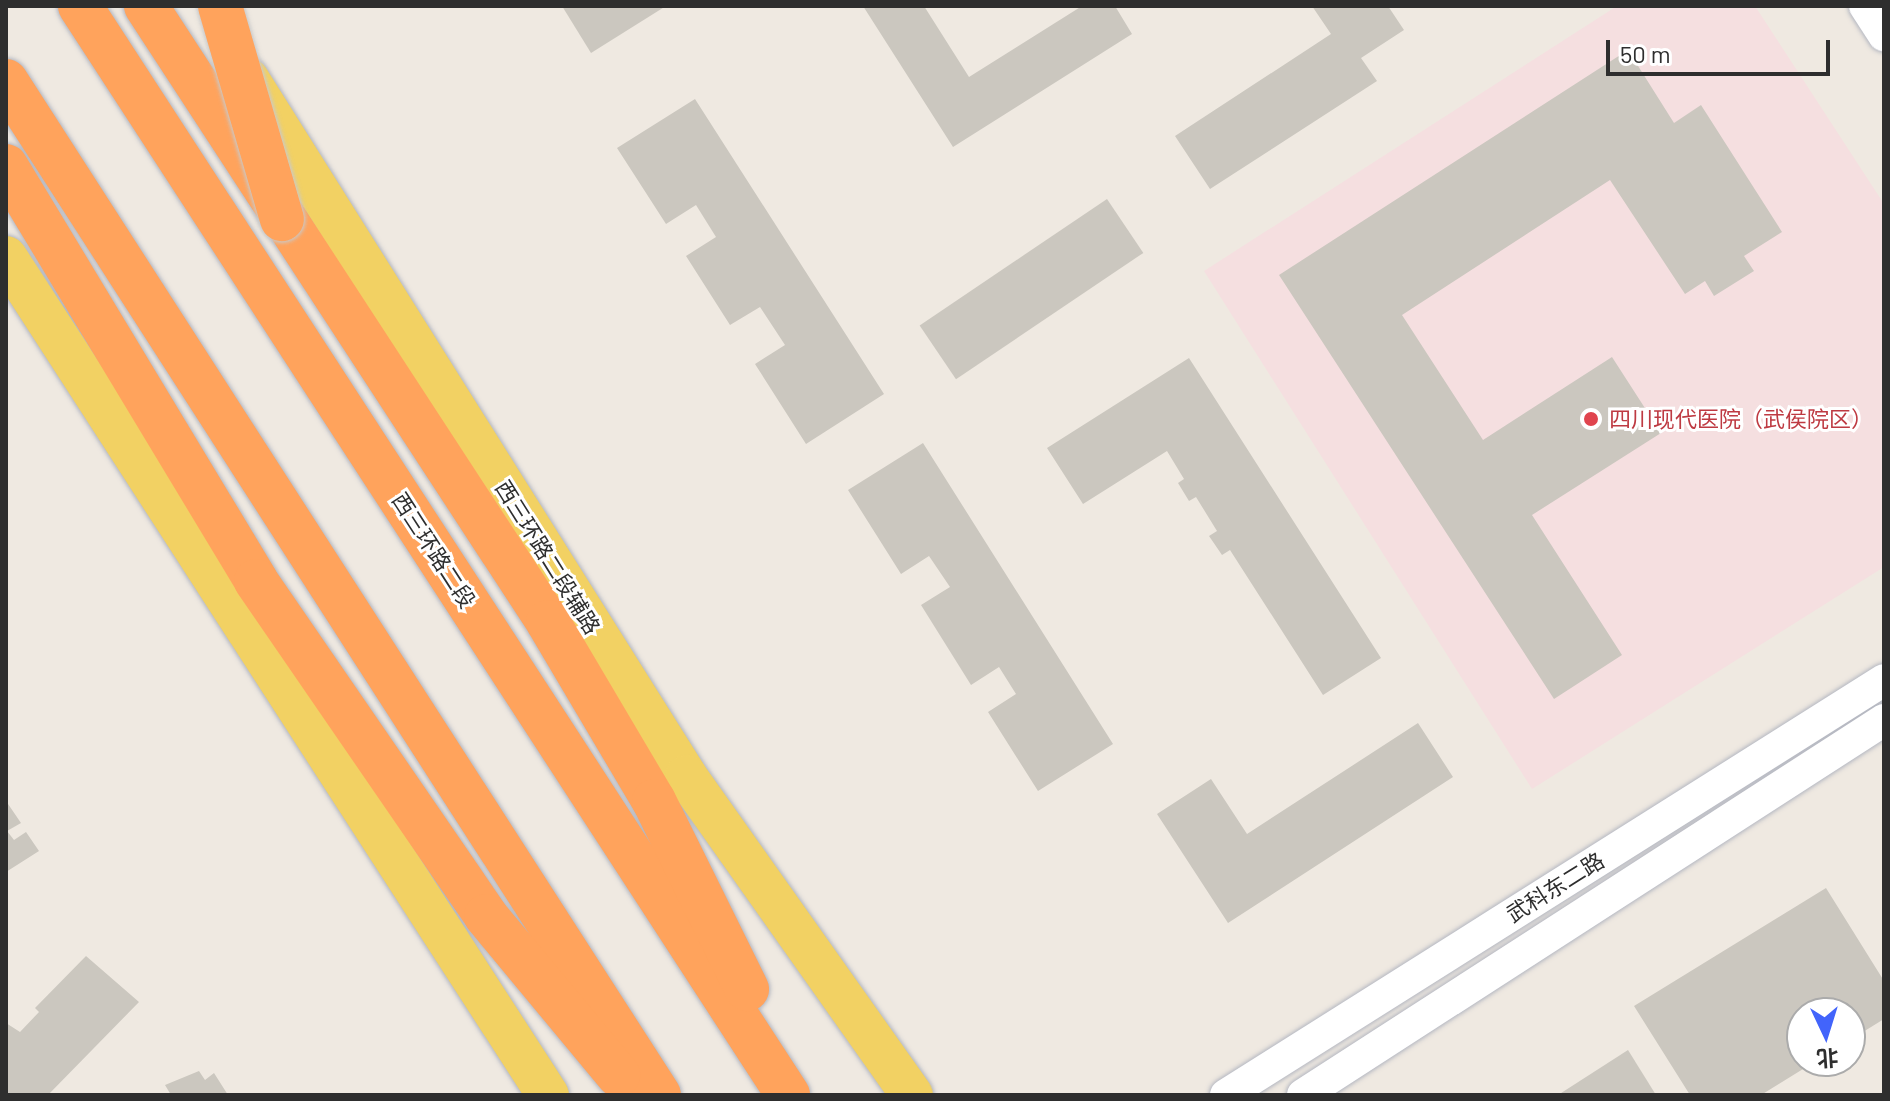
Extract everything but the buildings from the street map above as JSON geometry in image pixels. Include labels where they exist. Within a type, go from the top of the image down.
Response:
[{"type":"highway","name":"西三环路二段","points":[[80,6],[788,1095]]},
{"type":"highway","points":[[146,6],[282,219],[548,622],[654,801],[799,1095]]},
{"type":"highway","points":[[220,6],[282,219]]},
{"type":"highway","points":[[6,81],[659,1095]]},
{"type":"highway","points":[[6,166],[20,199],[256,581],[486,916],[635,1095]]},
{"type":"main road","name":"西三环路二段辅路","points":[[202,6],[686,776],[912,1095]]},
{"type":"main road","points":[[10,273],[548,1095]]},
{"type":"street","points":[[1865,6],[1884,35]]},
{"type":"street","name":"武科东二路","points":[[1226,1095],[1884,680]]},
{"type":"street","name":"武科东二路","points":[[1303,1095],[1884,720]]},
{"type":"shaded area","name":"四川现代医院（武侯院区）","points":[[1617,6],[1755,6],[1884,204],[1884,567],[1532,789],[1204,271]]},
{"type":"place","name":"四川现代医院（武侯院区）","points":[[1591,419]]}]
